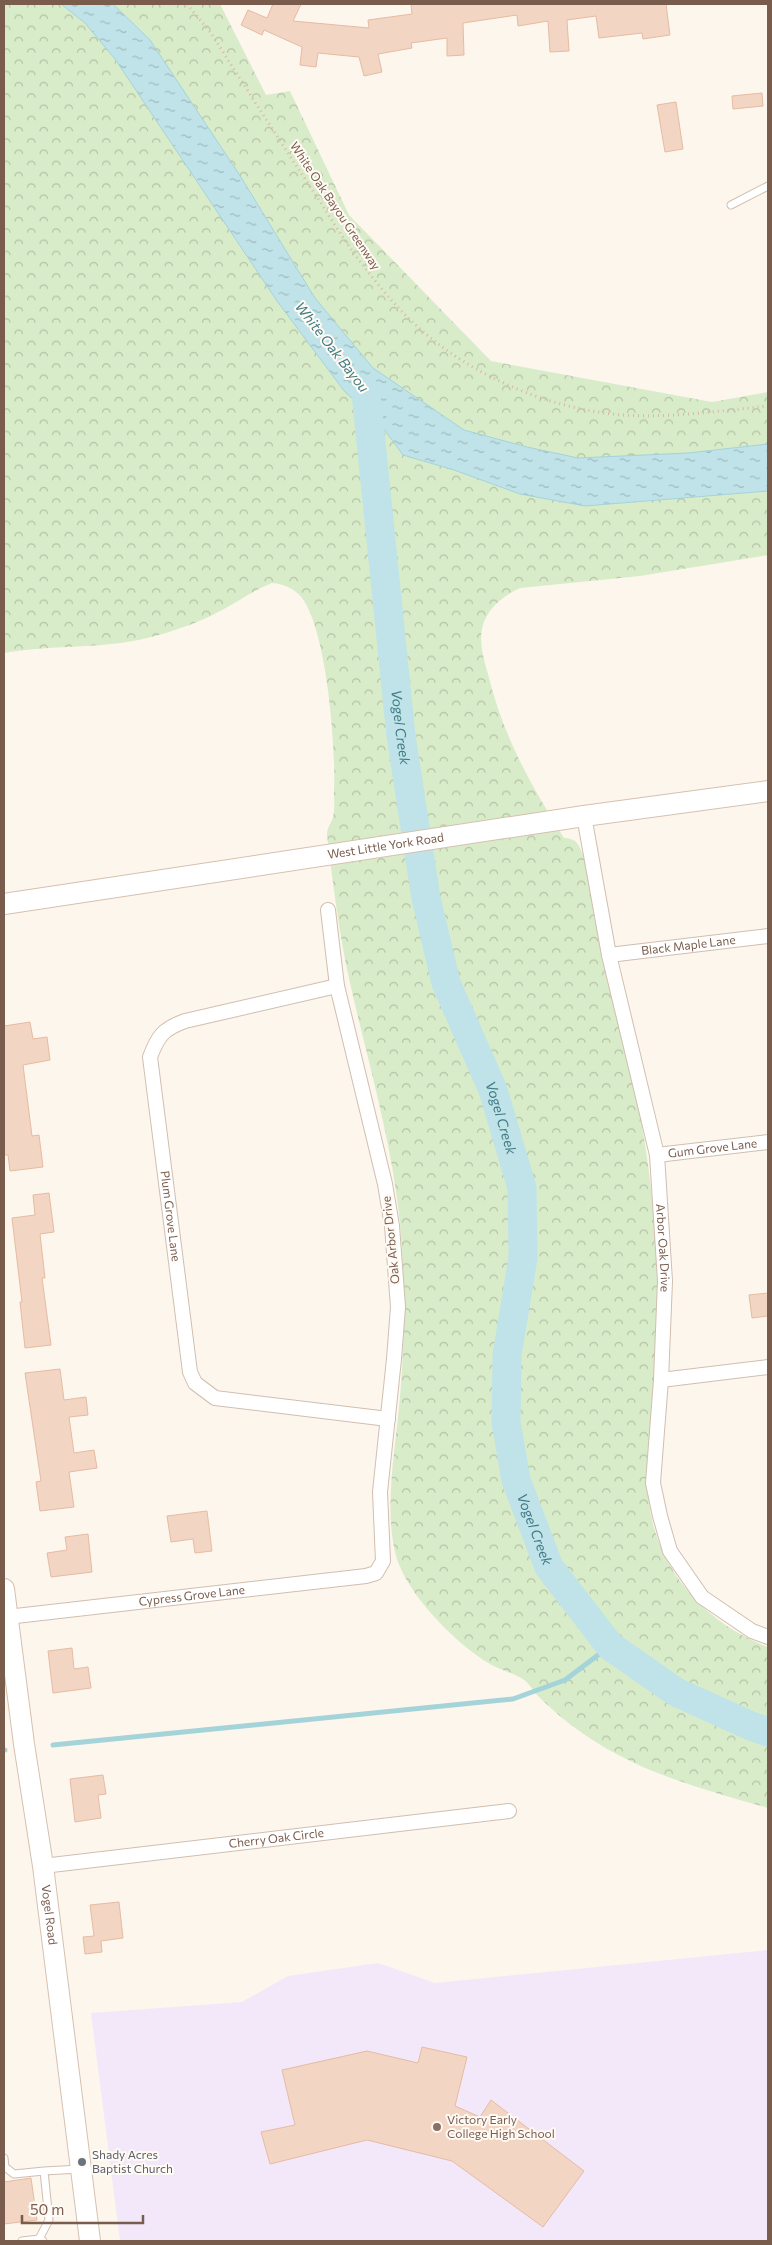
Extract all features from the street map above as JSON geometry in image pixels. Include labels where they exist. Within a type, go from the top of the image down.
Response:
[{"type":"street","name":"West Little York Road","points":[[4,904],[584,816],[768,792]]},
{"type":"street","name":"Arbor Oak Drive","points":[[584,816],[609,955],[657,1155],[665,1281],[661,1380],[653,1483],[670,1551],[702,1597],[752,1631],[768,1637]]},
{"type":"street","name":"Oak Arbor Drive","points":[[328,910],[338,986],[385,1184],[392,1226],[398,1308],[380,1492],[383,1561],[376,1573]]},
{"type":"street","name":"Black Maple Lane","points":[[609,955],[768,936]]},
{"type":"street","name":"Plum Grove Lane","points":[[338,986],[170,1026],[157,1039],[150,1057],[190,1372],[194,1383],[214,1398],[388,1419]]},
{"type":"street","name":"Gum Grove Lane","points":[[657,1155],[768,1142]]},
{"type":"street","points":[[661,1380],[768,1367]]},
{"type":"street","name":"Cypress Grove Lane","points":[[7,1617],[366,1576],[376,1573]]},
{"type":"street","name":"Vogel Road","points":[[4,1589],[90,2241]]},
{"type":"street","name":"Cherry Oak Circle","points":[[42,1866],[509,1811]]},
{"type":"lane","points":[[731,205],[768,186]]},
{"type":"lane","points":[[4,2158],[5,2167],[14,2174],[80,2169]]},
{"type":"lane","points":[[22,2241],[41,2240],[49,2220],[44,2171]]},
{"type":"path","name":"White Oak Bayou Greenway","points":[[187,4],[211,33],[361,263],[412,321],[437,343],[478,370],[519,390],[551,401],[595,411],[678,416],[768,406]]},
{"type":"shaded area","name":"Victory Early College High School","points":[[768,1950],[768,2241],[120,2241],[91,2013],[242,2002],[288,1976],[378,1963],[435,1983]]},
{"type":"green space","points":[[4,4],[220,4],[266,95],[290,91],[349,215],[491,361],[712,402],[768,392],[768,555],[640,576],[520,588],[507,595],[491,609],[484,622],[481,640],[494,697],[519,759],[564,838],[573,840],[578,844],[586,865],[598,936],[635,1090],[645,1141],[652,1193],[658,1314],[654,1404],[648,1458],[648,1495],[651,1513],[655,1531],[663,1551],[672,1570],[684,1587],[713,1616],[749,1639],[768,1647],[768,1808],[697,1787],[650,1770],[628,1760],[585,1735],[550,1707],[523,1679],[490,1664],[462,1644],[433,1616],[420,1600],[400,1567],[392,1534],[391,1495],[404,1332],[404,1288],[400,1223],[391,1162],[379,1102],[350,983],[339,928],[327,835],[334,811],[333,747],[328,691],[318,636],[311,614],[302,598],[296,592],[281,584],[272,583],[207,618],[140,640],[4,653]]},
{"type":"water","name":"White Oak Bayou","points":[[61,4],[113,4],[150,40],[239,174],[315,298],[373,368],[464,430],[578,458],[688,453],[768,444],[768,491],[585,506],[520,494],[454,470],[403,455],[378,421],[345,392],[277,301],[115,59],[85,23]]},
{"type":"building","points":[[273,4],[301,4],[293,21],[369,28],[368,20],[412,14],[411,4],[666,4],[670,35],[643,39],[642,33],[599,38],[596,16],[567,20],[569,51],[550,52],[548,21],[518,26],[517,15],[463,23],[464,55],[447,56],[447,38],[411,43],[412,48],[378,54],[382,72],[364,76],[359,57],[318,53],[316,67],[300,65],[302,47],[264,30],[262,35],[241,25],[248,10],[267,18]]},
{"type":"building","points":[[762,93],[763,106],[733,109],[732,96]]},
{"type":"building","points":[[676,102],[683,149],[665,152],[657,105]]},
{"type":"building","points":[[30,1022],[33,1039],[47,1037],[50,1060],[23,1065],[32,1136],[39,1135],[43,1167],[10,1171],[8,1155],[4,1155],[4,1026]]},
{"type":"building","points":[[49,1193],[54,1232],[40,1234],[45,1278],[42,1278],[51,1345],[25,1348],[20,1302],[22,1302],[12,1218],[35,1215],[33,1195]]},
{"type":"building","points":[[768,1293],[768,1316],[752,1318],[749,1295]]},
{"type":"building","points":[[60,1369],[64,1400],[86,1397],[88,1415],[69,1417],[74,1453],[94,1450],[97,1468],[69,1472],[74,1507],[40,1511],[36,1482],[41,1481],[25,1373]]},
{"type":"building","points":[[207,1511],[212,1551],[195,1553],[193,1539],[171,1542],[167,1516]]},
{"type":"building","points":[[88,1534],[92,1572],[51,1577],[47,1553],[67,1550],[65,1537]]},
{"type":"building","points":[[72,1648],[74,1669],[88,1667],[91,1688],[53,1693],[48,1651]]},
{"type":"building","points":[[103,1775],[106,1794],[98,1795],[101,1818],[75,1822],[70,1779]]},
{"type":"building","points":[[119,1902],[123,1938],[101,1941],[102,1952],[85,1954],[83,1937],[94,1936],[90,1905]]},
{"type":"building","points":[[422,2047],[467,2057],[455,2106],[480,2117],[491,2100],[584,2171],[543,2227],[452,2161],[367,2140],[270,2164],[261,2132],[295,2125],[282,2070],[367,2051],[418,2063]]},
{"type":"building","points":[[31,2178],[37,2220],[4,2224],[4,2182]]},
{"type":"waterway","name":"Vogel Creek","points":[[366,393],[401,736],[426,898],[446,983],[493,1090],[522,1188],[523,1258],[507,1355],[506,1422],[516,1480],[549,1567],[610,1646],[676,1692],[768,1732]]},
{"type":"waterway","points":[[53,1745],[513,1699],[565,1680],[610,1646]]},
{"type":"place","name":"Victory Early College High School","points":[[437,2127]]},
{"type":"place","name":"Shady Acres Baptist Church","points":[[82,2162]]}]
